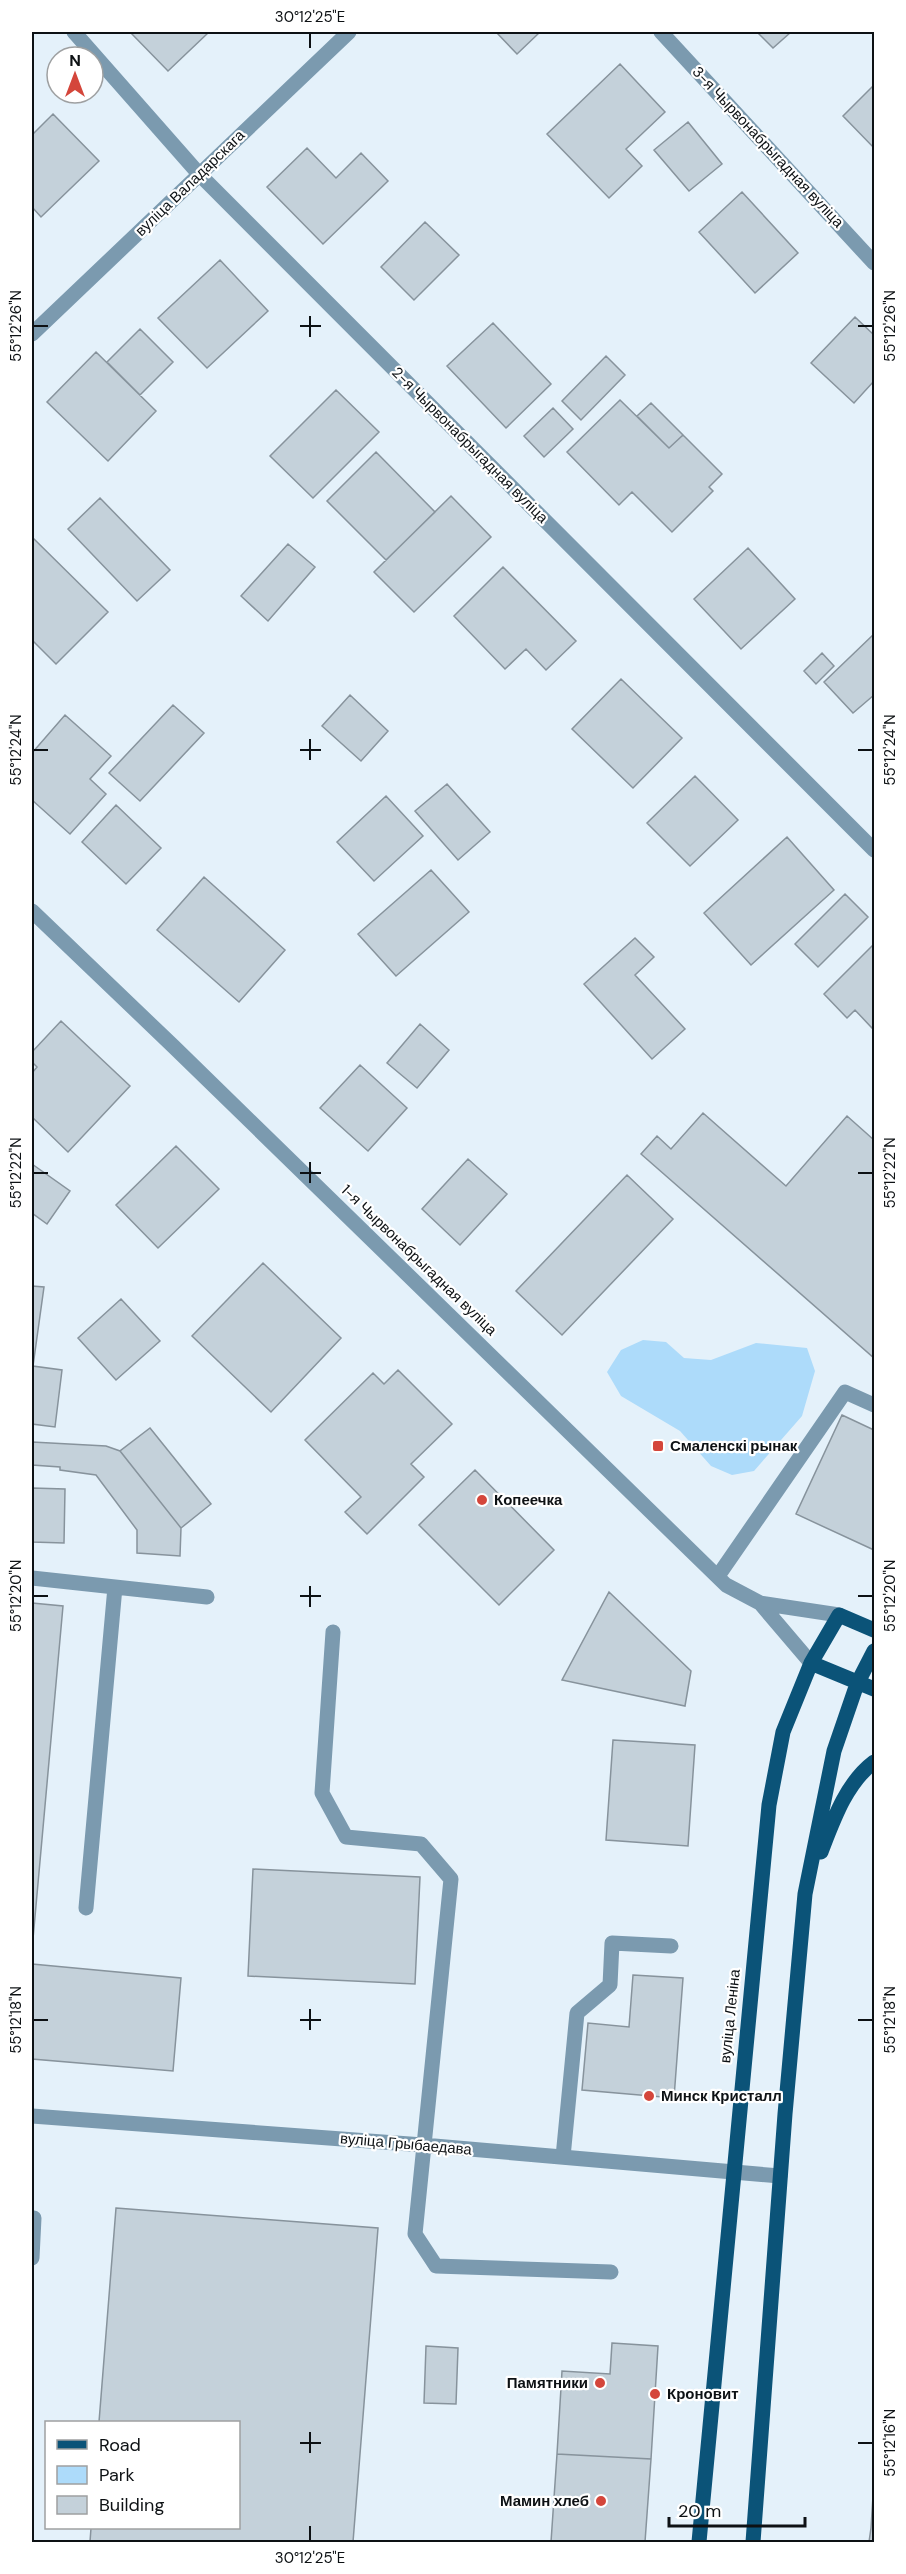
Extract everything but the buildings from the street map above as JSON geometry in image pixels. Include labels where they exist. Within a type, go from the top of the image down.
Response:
[{"type":"main road","name":"1-я Чырвонабрыгадная вуліца","points":[[839,1615],[874,1630]]},
{"type":"main road","name":"вуліца Леніна","points":[[699,2542],[769,1805],[783,1731],[810,1663],[839,1615]]},
{"type":"main road","points":[[753,2542],[780,2176],[805,1894],[834,1751],[857,1683],[874,1651]]},
{"type":"main road","name":"1-я Чырвонабрыгадная вуліца","points":[[810,1663],[874,1689]]},
{"type":"main road","points":[[805,1894],[838,1809],[867,1768],[874,1762]]},
{"type":"street","name":"2-я Чырвонабрыгадная вуліца","points":[[74,32],[199,174],[874,850]]},
{"type":"street","name":"вуліца Валадарскага","points":[[32,334],[349,32]]},
{"type":"street","name":"3-я Чырвонабрыгадная вуліца","points":[[661,32],[874,262]]},
{"type":"street","name":"1-я Чырвонабрыгадная вуліца","points":[[32,911],[174,1046],[726,1585],[760,1603],[839,1615]]},
{"type":"street","points":[[718,1576],[845,1392],[874,1404]]},
{"type":"street","points":[[32,1578],[207,1597]]},
{"type":"street","points":[[86,1908],[115,1587]]},
{"type":"street","name":"1-я Чырвонабрыгадная вуліца","points":[[760,1603],[810,1663]]},
{"type":"street","points":[[333,1632],[322,1793],[346,1837],[421,1844],[452,1879],[415,2234],[436,2266],[611,2272]]},
{"type":"street","points":[[563,2157],[577,2013],[610,1985],[612,1942],[671,1946]]},
{"type":"street","name":"вуліца Грыбаедава","points":[[32,2116],[423,2145],[780,2176]]},
{"type":"street","points":[[32,2258],[34,2218]]},
{"type":"green space","points":[[643,1340],[666,1342],[684,1358],[711,1360],[756,1343],[807,1348],[815,1371],[802,1416],[754,1471],[732,1475],[711,1466],[680,1431],[621,1396],[607,1372],[621,1350]]},
{"type":"place","name":"Смаленскі рынак","points":[[658,1446]]},
{"type":"place","name":"Копеечка","points":[[482,1500]]},
{"type":"place","name":"Минск Кристалл","points":[[649,2096]]},
{"type":"place","name":"Памятники","points":[[600,2383]]},
{"type":"place","name":"Кроновит","points":[[655,2394]]},
{"type":"place","name":"Мамин хлеб","points":[[601,2501]]}]
